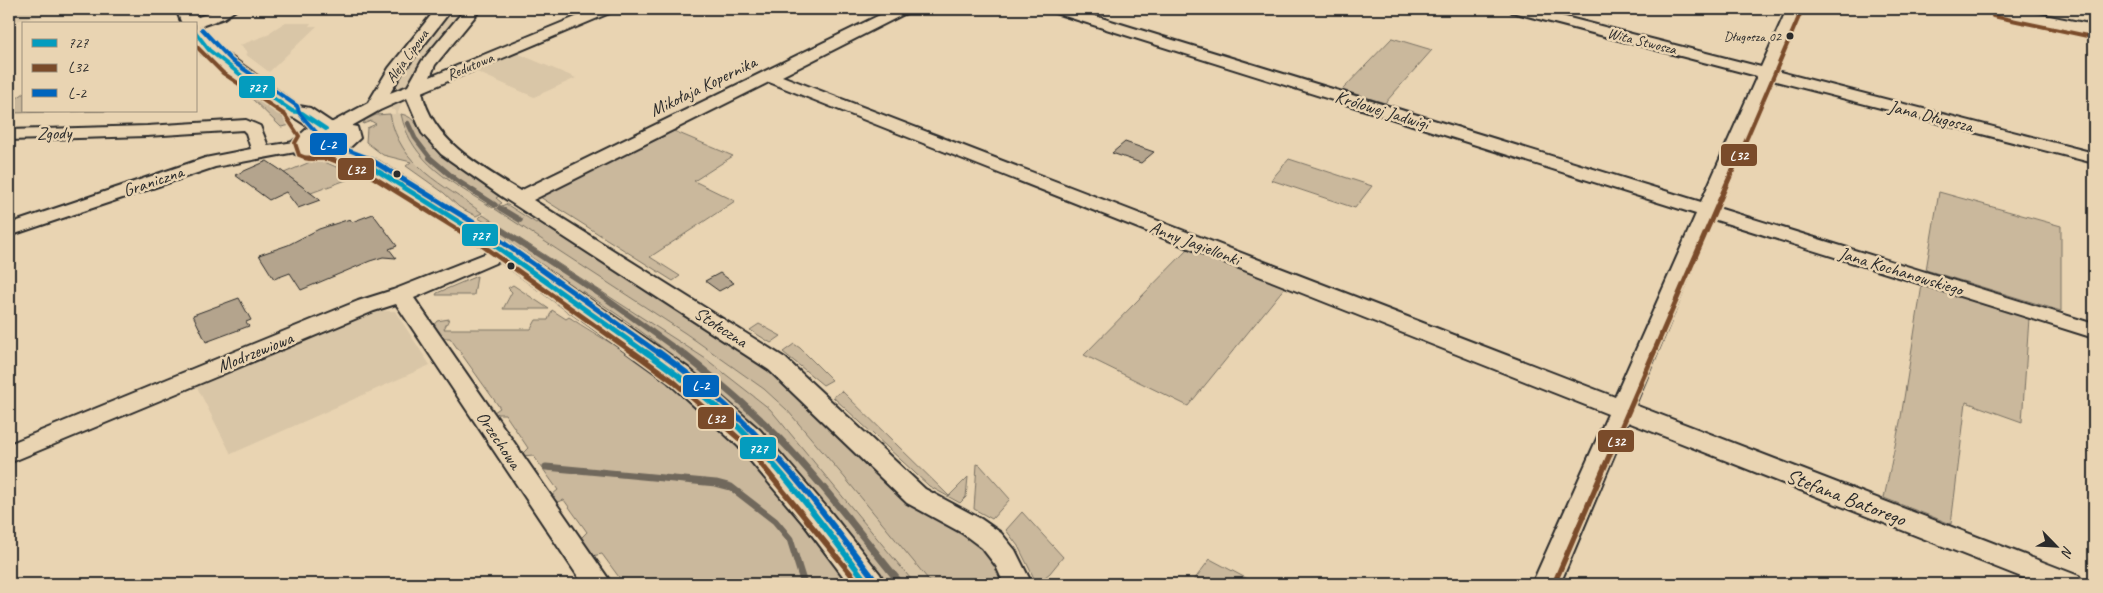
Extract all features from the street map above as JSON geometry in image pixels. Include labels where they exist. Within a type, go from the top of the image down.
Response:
[{"type":"street","points":[[185,9],[191,22]]},
{"type":"street","points":[[198,22],[219,16],[229,9]]},
{"type":"street","name":"Aleja Lipowa","points":[[374,106],[395,71],[444,9]]},
{"type":"street","name":"Aleja Lipowa","points":[[414,89],[445,41],[473,9]]},
{"type":"street","name":"Redutowa","points":[[324,139],[374,106],[607,9]]},
{"type":"street","name":"Mikołaja Kopernika","points":[[520,199],[904,9]]},
{"type":"street","name":"Królowej Jadwigi","points":[[1057,9],[1707,211]]},
{"type":"street","name":"Wita Stwosza","points":[[1517,9],[1767,72]]},
{"type":"street","points":[[1546,584],[1794,9]]},
{"type":"street","points":[[1995,9],[2094,30]]},
{"type":"street","points":[[198,36],[209,50],[220,59],[292,111],[293,117],[357,163],[368,165],[437,210],[480,235],[502,253],[678,375],[749,438],[817,518],[868,584]]},
{"type":"street","name":"Jana Długosza","points":[[1767,72],[2094,158]]},
{"type":"street","name":"Anny Jagiellonki","points":[[768,76],[1622,410]]},
{"type":"street","name":"Stołeczna","points":[[414,89],[414,96],[437,142],[520,199],[777,364],[916,496],[937,510],[981,531],[1000,549],[1018,584]]},
{"type":"street","name":"Zgody","points":[[9,124],[152,120],[202,122],[219,125]]},
{"type":"street","name":"Zgody","points":[[9,135],[147,131],[219,125],[250,126],[254,130],[261,152]]},
{"type":"street","name":"Graniczna","points":[[9,230],[193,167],[324,139]]},
{"type":"street","name":"Jana Kochanowskiego","points":[[1707,211],[2094,331]]},
{"type":"street","name":"Modrzewiowa","points":[[9,454],[366,306],[401,295],[502,253]]},
{"type":"street","name":"Orzechowa","points":[[401,295],[598,584]]},
{"type":"street","name":"Stefana Batorego","points":[[1622,410],[2069,584]]},
{"type":"shaded area","points":[[11,9],[73,9],[17,21]]},
{"type":"shaded area","points":[[452,9],[471,9],[407,86],[392,91],[397,72]]},
{"type":"shaded area","points":[[284,23],[311,23],[309,26],[317,26],[269,72],[245,54],[248,53],[240,45],[270,34],[270,32]]},
{"type":"shaded area","points":[[1392,38],[1432,50],[1385,103],[1342,90]]},
{"type":"shaded area","points":[[512,51],[576,78],[534,97],[470,69]]},
{"type":"shaded area","points":[[251,90],[291,125],[281,127],[245,92]]},
{"type":"shaded area","points":[[22,94],[22,112],[58,112],[9,113],[9,104]]},
{"type":"shaded area","points":[[403,100],[398,113],[401,114],[404,128],[421,157],[438,172],[493,208],[491,210],[495,209],[533,233],[685,333],[764,389],[787,410],[932,584],[915,584],[770,409],[706,359],[483,215],[487,213],[482,213],[422,171],[407,156],[394,133],[390,114],[395,114],[395,110],[391,110],[391,103]]},
{"type":"shaded area","points":[[390,114],[395,133],[413,161],[438,183],[482,213],[476,216],[459,207],[444,193],[406,166],[411,162],[383,155],[366,142],[367,128],[376,124],[371,121],[363,124],[365,120],[376,115]]},
{"type":"shaded area","points":[[401,114],[414,121],[429,143],[445,158],[501,195],[496,198],[502,203],[493,208],[463,190],[436,170],[414,146],[406,131]]},
{"type":"shaded area","points":[[674,131],[733,156],[694,181],[735,201],[650,257],[680,276],[673,281],[540,197],[636,144],[642,147]]},
{"type":"shaded area","points":[[1289,159],[1372,186],[1355,208],[1271,180]]},
{"type":"shaded area","points":[[315,160],[357,176],[311,193],[284,173]]},
{"type":"shaded area","points":[[1939,192],[2061,226],[2061,311],[1926,270]]},
{"type":"shaded area","points":[[506,204],[536,223],[541,220],[771,370],[975,538],[1001,571],[1007,584],[932,584],[787,410],[764,389],[685,333],[495,209]]},
{"type":"shaded area","points":[[483,215],[706,359],[770,409],[915,584],[882,584],[831,521],[724,399],[673,356],[619,316],[582,291],[579,293],[492,232],[497,229],[478,218]]},
{"type":"shaded area","points":[[1188,249],[1285,287],[1188,406],[1084,355]]},
{"type":"shaded area","points":[[477,276],[474,295],[436,295],[437,293]]},
{"type":"shaded area","points":[[513,285],[549,309],[503,309],[512,292],[508,288]]},
{"type":"shaded area","points":[[1922,285],[2029,318],[2022,422],[1966,402],[1951,524],[1884,498],[1901,417]]},
{"type":"shaded area","points":[[552,310],[566,319],[569,317],[640,361],[686,397],[751,462],[827,557],[831,556],[852,584],[624,584],[602,554],[592,556],[581,538],[587,532],[564,500],[557,502],[553,498],[553,494],[558,490],[533,455],[523,456],[523,453],[528,448],[505,414],[495,414],[494,412],[500,408],[450,338],[440,338],[432,327],[437,321],[449,319],[444,329],[531,329],[536,320],[548,320]]},
{"type":"shaded area","points":[[374,311],[395,311],[430,365],[231,454],[196,385]]},
{"type":"shaded area","points":[[759,324],[781,336],[771,343],[750,330]]},
{"type":"shaded area","points":[[794,344],[832,380],[823,385],[783,352]]},
{"type":"shaded area","points":[[842,391],[949,496],[968,477],[966,497],[960,503],[929,486],[833,397]]},
{"type":"shaded area","points":[[977,464],[1010,499],[992,519],[974,509]]},
{"type":"shaded area","points":[[1022,512],[1063,557],[1050,573],[1037,584],[1018,546],[1006,530]]},
{"type":"shaded area","points":[[1210,559],[1257,584],[1191,584]]},
{"type":"building","points":[[1125,142],[1154,152],[1141,163],[1112,153]]},
{"type":"building","points":[[267,161],[320,200],[298,208],[286,192],[269,200],[235,175]]},
{"type":"building","points":[[373,214],[397,246],[389,249],[396,258],[383,257],[370,261],[301,290],[290,273],[274,279],[259,255],[288,245],[319,229],[350,219],[352,222]]},
{"type":"building","points":[[720,273],[734,283],[719,291],[705,281]]},
{"type":"building","points":[[239,298],[251,320],[246,322],[249,326],[206,342],[193,315]]},
{"type":"waterway","points":[[408,123],[415,138],[431,159]]},
{"type":"waterway","points":[[431,159],[456,180],[495,205]]},
{"type":"waterway","points":[[500,208],[520,220]]},
{"type":"waterway","points":[[501,230],[601,295],[683,354]]},
{"type":"waterway","points":[[681,352],[730,392],[776,435],[825,489],[901,584]]},
{"type":"waterway","points":[[546,467],[716,483],[731,487],[775,521],[790,539],[804,584]]},
{"type":"transit line","name":"L32","points":[[1554,584],[1801,12]]},
{"type":"transit line","name":"L32","points":[[1993,16],[2092,37]]},
{"type":"transit line","name":"L-2","points":[[202,29],[232,61],[297,106],[300,114],[316,132],[316,139],[312,144],[332,144],[372,159],[484,229],[682,369],[755,433],[823,513],[874,579]]},
{"type":"transit line","name":"727","points":[[198,36],[209,50],[251,83],[292,111],[302,113],[326,129]]},
{"type":"transit line","name":"L32","points":[[198,48],[223,73],[285,115],[287,121],[299,136],[295,143],[299,155],[309,159],[328,158],[365,172],[476,241],[673,381],[744,443],[859,584]]},
{"type":"transit line","name":"727","points":[[328,150],[357,163],[368,165],[480,235],[678,375],[749,438],[817,518],[868,584]]},
{"type":"place","name":"Długosza 02","points":[[1790,36]]}]
